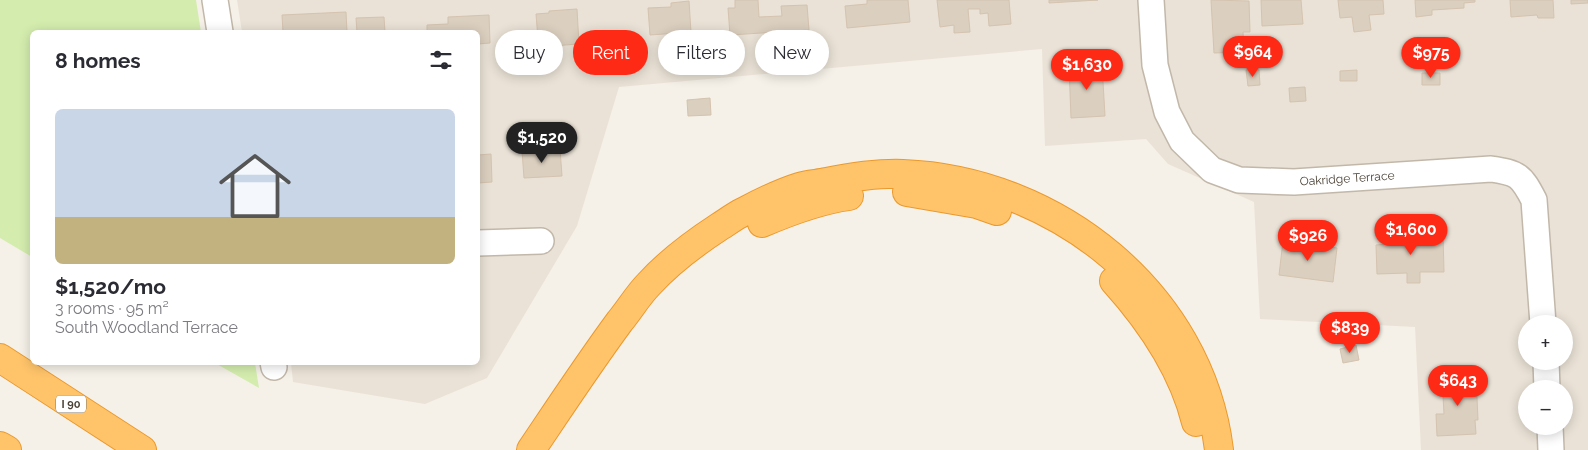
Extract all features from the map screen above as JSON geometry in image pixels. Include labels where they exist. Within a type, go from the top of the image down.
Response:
[{"type":"highway","points":[[531,450],[607,339],[648,284],[685,249],[742,212],[798,187],[867,175],[903,174],[960,180],[1011,196],[1065,221],[1110,253],[1154,298],[1174,325],[1200,376],[1216,430],[1219,450]]},
{"type":"highway","points":[[553,450],[604,373],[659,298],[695,263],[731,237],[789,212],[831,198],[881,192],[910,192],[977,204],[1036,226],[1080,253],[1115,282],[1144,316],[1176,370],[1193,412],[1202,450]]},
{"type":"highway","name":"I 90","points":[[0,358],[142,450]]},
{"type":"highway","points":[[0,446],[7,450]]},
{"type":"street","points":[[215,0],[220,30]]},
{"type":"street","name":"Oakridge Terrace","points":[[1151,0],[1155,65],[1167,112],[1182,141],[1212,170],[1239,180],[1294,182],[1491,169],[1513,173],[1526,184],[1534,200],[1542,315]]},
{"type":"street","points":[[480,243],[541,241]]},
{"type":"street","points":[[1550,435],[1551,450]]},
{"type":"shaded area","points":[[237,0],[1588,0],[1588,450],[1421,450],[1415,327],[1260,319],[1254,202],[1168,164],[1146,139],[1045,146],[1042,49],[829,68],[829,30],[755,30],[755,75],[619,87],[577,226],[487,378],[425,404],[293,382],[291,365],[480,365],[480,30],[242,30]]},
{"type":"green space","points":[[0,0],[196,0],[201,30],[30,30],[30,256],[0,238]]},
{"type":"green space","points":[[219,365],[255,365],[259,388]]},
{"type":"building","points":[[735,0],[758,0],[759,17],[782,16],[781,6],[807,5],[809,30],[755,30],[755,33],[745,34],[745,30],[730,30],[728,8],[735,8]]},
{"type":"building","points":[[867,0],[908,0],[910,22],[847,28],[845,6],[867,4]]},
{"type":"building","points":[[937,0],[1009,0],[1011,24],[989,26],[988,13],[980,14],[980,9],[968,9],[970,32],[954,33],[954,25],[940,27]]},
{"type":"building","points":[[1049,0],[1098,0],[1049,3]]},
{"type":"building","points":[[1211,0],[1249,1],[1250,32],[1243,32],[1244,52],[1214,53]]},
{"type":"building","points":[[1261,0],[1301,0],[1303,24],[1262,26]]},
{"type":"building","points":[[1338,0],[1383,0],[1384,14],[1369,15],[1371,30],[1354,32],[1352,17],[1340,18]]},
{"type":"building","points":[[1415,0],[1475,0],[1475,2],[1464,3],[1464,8],[1432,10],[1432,15],[1416,17]]},
{"type":"building","points":[[1510,0],[1553,0],[1554,18],[1538,18],[1537,15],[1511,17]]},
{"type":"building","points":[[1571,0],[1588,0],[1588,3],[1571,4]]},
{"type":"building","points":[[689,1],[691,30],[658,30],[658,34],[650,35],[648,8],[671,7],[671,3]]},
{"type":"building","points":[[577,9],[578,30],[573,30],[573,44],[563,45],[563,30],[537,30],[536,14],[549,13],[549,11]]},
{"type":"building","points":[[346,12],[347,30],[283,30],[282,15]]},
{"type":"building","points":[[489,15],[490,43],[480,44],[480,30],[427,30],[427,25],[448,24],[448,17]]},
{"type":"building","points":[[384,17],[385,30],[357,30],[356,18]]},
{"type":"building","points":[[1102,65],[1105,116],[1071,118],[1069,66]]},
{"type":"building","points":[[1246,70],[1259,70],[1260,85],[1248,86]]},
{"type":"building","points":[[1357,70],[1357,81],[1340,81],[1340,71]]},
{"type":"building","points":[[1422,73],[1440,73],[1440,85],[1422,85]]},
{"type":"building","points":[[1305,87],[1306,101],[1290,102],[1289,88]]},
{"type":"building","points":[[710,98],[711,115],[688,116],[687,100]]},
{"type":"building","points":[[560,149],[562,176],[524,178],[522,151]]},
{"type":"building","points":[[491,154],[492,182],[480,183],[480,155]]},
{"type":"building","points":[[1443,234],[1444,272],[1420,272],[1420,283],[1407,283],[1407,273],[1377,274],[1376,245],[1389,244],[1388,235]]},
{"type":"building","points":[[1283,241],[1337,248],[1333,282],[1279,275]]},
{"type":"building","points":[[1356,345],[1359,360],[1343,363],[1340,349]]},
{"type":"building","points":[[1476,375],[1478,420],[1475,420],[1476,434],[1437,436],[1436,414],[1444,414],[1442,377]]}]
